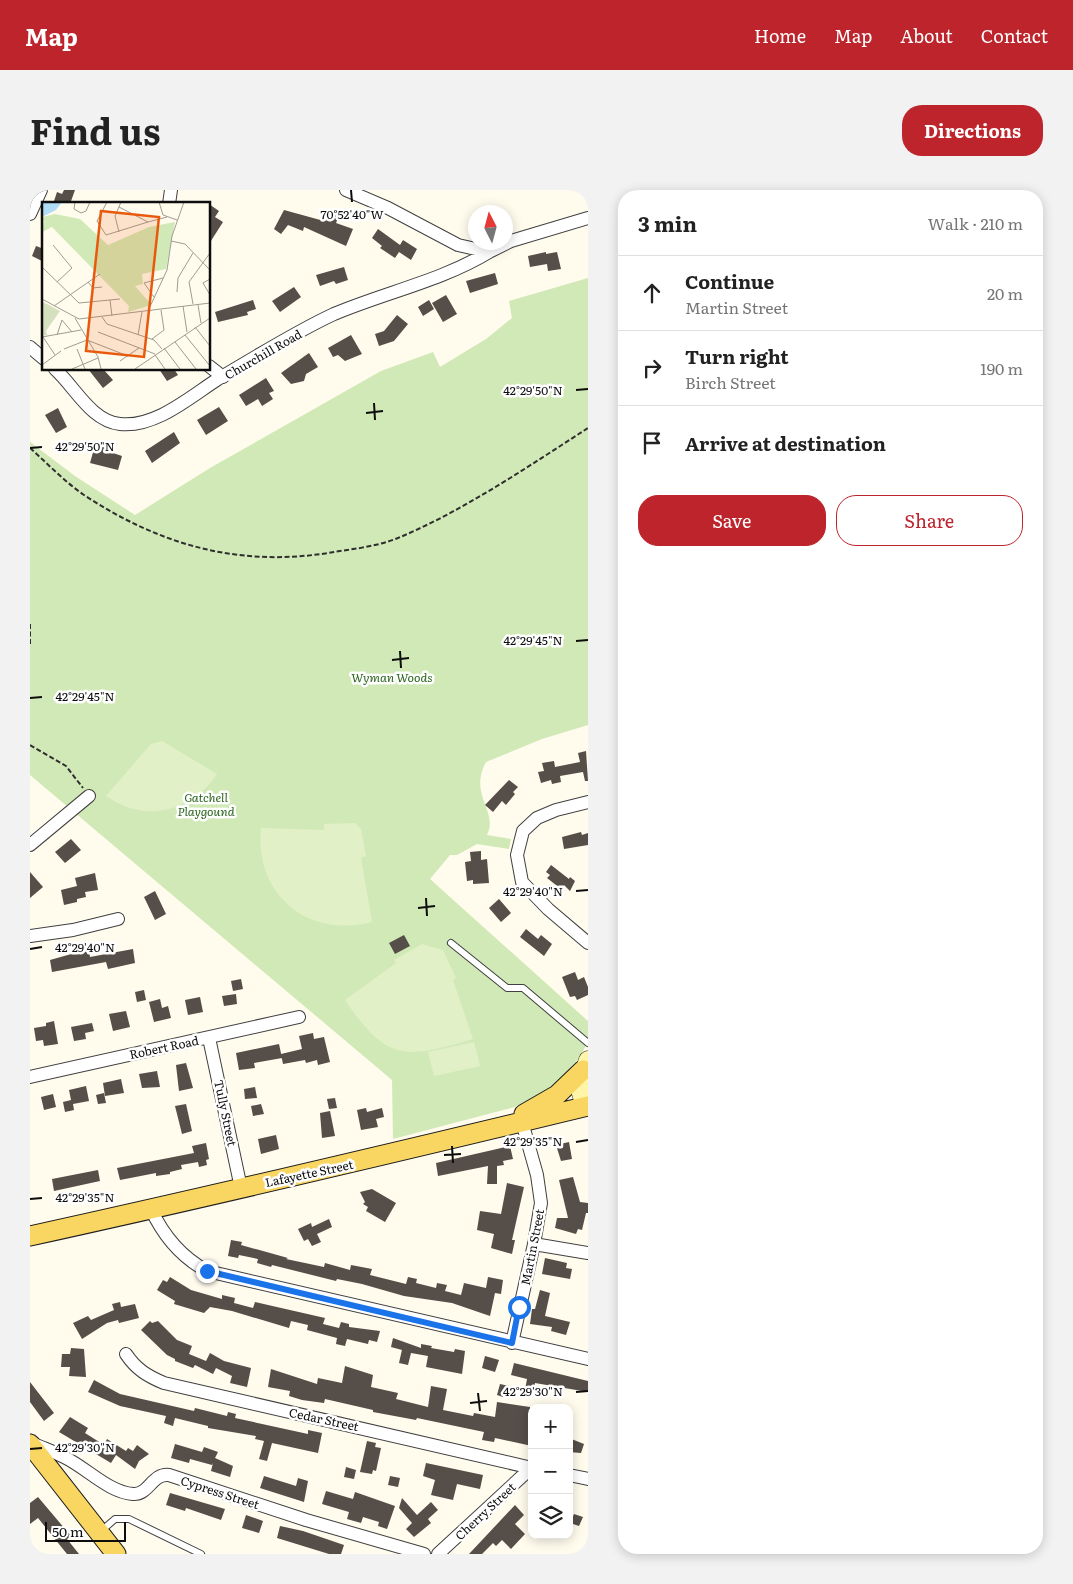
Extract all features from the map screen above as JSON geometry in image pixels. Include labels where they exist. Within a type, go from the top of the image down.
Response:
[{"type":"main road","points":[[585,1065],[579,1086],[587,1104]]},
{"type":"main road","points":[[491,1129],[540,1106],[557,1095],[585,1065]]},
{"type":"main road","name":"Lafayette Street","points":[[30,1236],[388,1156],[587,1104]]},
{"type":"main road","points":[[30,1443],[116,1554]]},
{"type":"street","points":[[30,214],[41,190]]},
{"type":"street","points":[[346,190],[388,208],[458,245],[489,252]]},
{"type":"street","name":"Churchill Road","points":[[56,370],[92,410],[107,421],[121,424],[137,423],[171,410],[223,377],[335,314],[414,286],[511,241],[588,218]]},
{"type":"street","points":[[30,347],[42,357]]},
{"type":"street","points":[[210,367],[223,377]]},
{"type":"street","points":[[30,845],[89,796]]},
{"type":"street","points":[[588,802],[556,810],[537,818],[523,831],[517,855],[522,882],[548,909],[588,943]]},
{"type":"street","points":[[30,936],[44,936],[118,919]]},
{"type":"street","name":"Robert Road","points":[[30,1077],[299,1017]]},
{"type":"street","name":"Tully Street","points":[[208,1038],[241,1188]]},
{"type":"street","name":"Martin Street","points":[[512,1343],[539,1218],[540,1190],[522,1122]]},
{"type":"street","points":[[151,1209],[166,1236],[191,1261],[207,1271],[588,1360]]},
{"type":"street","points":[[534,1244],[588,1253]]},
{"type":"street","name":"Cedar Street","points":[[126,1354],[135,1366],[148,1377],[164,1383],[528,1467]]},
{"type":"street","name":"Cypress Street","points":[[30,1443],[64,1457],[104,1482],[132,1494],[139,1493],[156,1477],[169,1475],[315,1523],[424,1554]]},
{"type":"street","name":"Cherry Street","points":[[438,1554],[528,1472]]},
{"type":"street","points":[[573,1476],[588,1479]]},
{"type":"lane","points":[[451,943],[506,988],[523,988],[588,1043]]},
{"type":"lane","points":[[100,1533],[115,1520],[129,1519],[201,1554]]},
{"type":"path","points":[[30,448],[83,494],[126,520],[179,543],[228,555],[268,557],[312,555],[360,548],[396,539],[438,520],[588,428]]},
{"type":"path","points":[[30,624],[30,644]]},
{"type":"path","points":[[30,744],[66,766],[89,796]]},
{"type":"green space","points":[[588,278],[588,725],[542,739],[486,762],[481,774],[480,784],[489,818],[490,826],[487,835],[511,839],[509,849],[477,844],[457,855],[450,855],[430,879],[588,1021],[588,1042],[579,1058],[562,1078],[541,1095],[522,1105],[393,1139],[392,1080],[30,775],[30,442],[75,476],[135,515],[210,468],[381,371],[433,352],[440,367],[486,339],[512,318],[509,301]]},
{"type":"green space","points":[[162,741],[217,774],[194,798],[166,810],[136,809],[106,796],[151,744]]},
{"type":"green space","points":[[355,823],[361,829],[366,856],[361,858],[372,922],[349,926],[327,924],[307,917],[290,906],[276,891],[266,873],[261,852],[261,828],[324,830],[324,824]]},
{"type":"green space","points":[[422,944],[443,950],[456,978],[453,980],[473,1039],[430,1050],[414,1052],[399,1050],[386,1045],[373,1035],[345,1000],[396,963],[394,960]]},
{"type":"green space","points":[[474,1042],[480,1066],[434,1076],[428,1052]]},
{"type":"building","points":[[64,190],[75,190],[71,202],[54,202],[57,192],[62,194]]},
{"type":"building","points":[[210,205],[219,211],[215,217],[223,222],[210,242]]},
{"type":"building","points":[[284,210],[324,221],[328,212],[339,216],[336,223],[353,229],[346,246],[304,227],[303,231],[288,225],[281,234],[274,229]]},
{"type":"building","points":[[378,229],[400,245],[403,240],[417,249],[411,260],[399,252],[395,258],[380,248],[382,246],[372,238]]},
{"type":"building","points":[[36,246],[42,248],[42,261],[32,256]]},
{"type":"building","points":[[546,252],[546,254],[557,252],[561,269],[548,271],[547,264],[530,267],[528,256]]},
{"type":"building","points":[[344,267],[348,280],[336,284],[334,281],[320,286],[316,275]]},
{"type":"building","points":[[495,273],[498,284],[470,293],[466,281]]},
{"type":"building","points":[[294,287],[301,297],[280,312],[272,301]]},
{"type":"building","points":[[446,295],[457,314],[443,322],[432,303]]},
{"type":"building","points":[[253,300],[256,309],[247,312],[248,315],[218,322],[215,312]]},
{"type":"building","points":[[429,300],[434,309],[423,316],[418,307]]},
{"type":"building","points":[[397,315],[408,324],[394,341],[379,346],[375,334],[384,331]]},
{"type":"building","points":[[351,335],[362,354],[345,361],[338,355],[333,357],[328,348]]},
{"type":"building","points":[[309,353],[318,367],[306,374],[304,381],[291,384],[281,373]]},
{"type":"building","points":[[89,370],[104,370],[113,380],[103,388]]},
{"type":"building","points":[[160,370],[175,370],[178,375],[167,381]]},
{"type":"building","points":[[266,378],[274,391],[269,393],[273,399],[262,406],[258,399],[246,406],[239,395]]},
{"type":"building","points":[[219,407],[228,421],[206,435],[197,420]]},
{"type":"building","points":[[58,408],[67,427],[56,433],[45,415]]},
{"type":"building","points":[[174,432],[180,443],[152,463],[145,451]]},
{"type":"building","points":[[96,442],[108,446],[107,451],[122,456],[118,470],[90,463]]},
{"type":"building","points":[[586,751],[588,781],[585,781],[583,772],[560,776],[561,782],[552,784],[551,780],[541,783],[538,772],[544,771],[542,763],[554,761],[555,767],[580,762],[578,753]]},
{"type":"building","points":[[509,780],[518,787],[513,792],[515,794],[506,805],[502,801],[493,812],[485,805]]},
{"type":"building","points":[[581,832],[582,835],[588,833],[588,845],[564,849],[562,837]]},
{"type":"building","points":[[71,839],[81,850],[65,863],[55,852]]},
{"type":"building","points":[[481,851],[481,860],[487,859],[489,883],[473,884],[473,880],[467,881],[465,862],[471,861],[470,852]]},
{"type":"building","points":[[551,865],[569,879],[570,877],[575,881],[570,891],[564,885],[561,889],[547,878],[550,875],[546,872]]},
{"type":"building","points":[[30,872],[43,887],[30,898]]},
{"type":"building","points":[[95,873],[98,890],[85,892],[86,897],[77,899],[77,902],[64,905],[61,890],[77,886],[75,878]]},
{"type":"building","points":[[155,891],[166,914],[155,920],[144,897]]},
{"type":"building","points":[[499,899],[511,913],[501,922],[489,908]]},
{"type":"building","points":[[526,929],[538,939],[541,935],[552,944],[544,956],[520,937]]},
{"type":"building","points":[[404,935],[410,946],[395,954],[389,943]]},
{"type":"building","points":[[89,949],[90,957],[133,949],[135,963],[108,969],[106,962],[52,972],[50,960]]},
{"type":"building","points":[[575,972],[578,980],[584,977],[588,987],[588,995],[577,1000],[575,996],[570,997],[562,977]]},
{"type":"building","points":[[241,979],[243,989],[233,991],[231,981]]},
{"type":"building","points":[[144,990],[146,1000],[137,1002],[135,992]]},
{"type":"building","points":[[236,994],[237,1004],[224,1006],[222,996]]},
{"type":"building","points":[[200,997],[203,1012],[188,1015],[185,1000]]},
{"type":"building","points":[[160,999],[162,1008],[168,1006],[171,1018],[154,1022],[149,1002]]},
{"type":"building","points":[[126,1011],[130,1027],[113,1031],[109,1014]]},
{"type":"building","points":[[54,1021],[58,1044],[44,1046],[43,1040],[36,1041],[34,1028],[46,1026],[46,1023]]},
{"type":"building","points":[[92,1023],[94,1031],[85,1033],[86,1039],[74,1041],[71,1027]]},
{"type":"building","points":[[313,1033],[314,1039],[324,1037],[330,1062],[318,1065],[317,1060],[306,1063],[305,1060],[283,1064],[281,1054],[302,1049],[299,1036]]},
{"type":"building","points":[[279,1044],[282,1058],[254,1063],[255,1068],[239,1070],[236,1053]]},
{"type":"building","points":[[186,1063],[193,1088],[179,1091],[176,1065]]},
{"type":"building","points":[[157,1071],[160,1087],[142,1088],[139,1074]]},
{"type":"building","points":[[121,1079],[124,1093],[105,1096],[103,1083]]},
{"type":"building","points":[[86,1086],[89,1101],[73,1104],[74,1110],[65,1112],[63,1102],[71,1100],[69,1090]]},
{"type":"building","points":[[255,1087],[257,1098],[245,1099],[244,1089]]},
{"type":"building","points":[[104,1093],[106,1103],[98,1104],[96,1095]]},
{"type":"building","points":[[53,1094],[56,1107],[44,1110],[41,1097]]},
{"type":"building","points":[[335,1098],[337,1108],[329,1109],[327,1099]]},
{"type":"building","points":[[186,1104],[192,1131],[182,1134],[175,1106]]},
{"type":"building","points":[[261,1104],[264,1114],[253,1116],[251,1106]]},
{"type":"building","points":[[366,1108],[367,1112],[382,1108],[384,1117],[376,1119],[378,1127],[361,1130],[357,1110]]},
{"type":"building","points":[[330,1111],[335,1136],[322,1138],[320,1113]]},
{"type":"building","points":[[276,1135],[279,1149],[261,1154],[258,1139]]},
{"type":"building","points":[[569,1142],[572,1159],[561,1161],[556,1145]]},
{"type":"building","points":[[206,1143],[209,1159],[206,1160],[207,1165],[199,1167],[198,1162],[181,1165],[182,1169],[170,1172],[170,1174],[156,1176],[156,1173],[120,1180],[117,1168],[194,1153],[192,1146]]},
{"type":"building","points":[[510,1146],[513,1159],[503,1161],[504,1165],[497,1166],[497,1184],[487,1184],[488,1166],[438,1176],[436,1163]]},
{"type":"building","points":[[98,1170],[100,1181],[54,1191],[52,1179]]},
{"type":"building","points":[[573,1177],[580,1202],[588,1203],[588,1213],[586,1213],[582,1230],[578,1229],[576,1234],[555,1228],[557,1218],[568,1218],[559,1180]]},
{"type":"building","points":[[507,1183],[524,1187],[512,1240],[515,1240],[512,1254],[491,1248],[494,1234],[477,1230],[480,1211],[501,1214]]},
{"type":"building","points":[[372,1189],[396,1203],[385,1222],[366,1211],[368,1207],[363,1204],[365,1202],[360,1192]]},
{"type":"building","points":[[329,1219],[332,1227],[317,1234],[321,1242],[312,1246],[308,1239],[304,1241],[298,1229],[311,1223],[312,1227]]},
{"type":"building","points":[[231,1240],[242,1242],[241,1245],[288,1258],[286,1259],[324,1267],[325,1263],[350,1270],[351,1265],[372,1269],[370,1275],[406,1284],[408,1277],[417,1279],[416,1283],[436,1288],[437,1283],[447,1285],[445,1291],[461,1295],[464,1283],[486,1288],[488,1277],[503,1280],[501,1294],[495,1293],[490,1316],[452,1303],[404,1296],[362,1284],[337,1279],[336,1281],[272,1265],[271,1267],[257,1263],[258,1259],[239,1255],[238,1258],[228,1256]]},
{"type":"building","points":[[545,1258],[567,1263],[566,1268],[572,1269],[570,1279],[542,1274]]},
{"type":"building","points":[[170,1277],[191,1290],[222,1299],[222,1295],[235,1298],[234,1303],[253,1308],[255,1302],[325,1318],[323,1324],[339,1328],[341,1322],[349,1324],[349,1327],[380,1331],[377,1342],[369,1340],[368,1344],[347,1339],[345,1346],[336,1344],[337,1338],[307,1330],[308,1325],[291,1321],[289,1328],[232,1311],[210,1307],[204,1313],[174,1304],[175,1301],[157,1290],[163,1280],[167,1282]]},
{"type":"building","points":[[540,1290],[550,1293],[545,1316],[570,1322],[566,1335],[551,1331],[552,1327],[530,1324],[532,1309],[535,1309]]},
{"type":"building","points":[[120,1302],[121,1307],[135,1304],[139,1318],[119,1323],[118,1320],[107,1323],[82,1339],[73,1323],[88,1316],[91,1320],[114,1310],[112,1304]]},
{"type":"building","points":[[150,1321],[152,1323],[158,1321],[177,1340],[192,1346],[189,1354],[206,1361],[210,1353],[224,1361],[251,1368],[247,1387],[230,1383],[232,1376],[216,1368],[213,1374],[195,1365],[193,1368],[175,1361],[141,1330]]},
{"type":"building","points":[[393,1338],[421,1348],[421,1344],[432,1346],[431,1348],[454,1352],[455,1349],[465,1351],[462,1374],[426,1367],[428,1356],[411,1353],[408,1365],[399,1363],[402,1350],[391,1347]]},
{"type":"building","points":[[71,1348],[84,1349],[86,1377],[69,1376],[70,1367],[61,1367],[62,1354],[70,1354]]},
{"type":"building","points":[[485,1356],[499,1360],[495,1372],[482,1368]]},
{"type":"building","points":[[514,1363],[588,1381],[588,1392],[535,1383],[534,1392],[525,1390],[527,1379],[511,1375]]},
{"type":"building","points":[[345,1366],[373,1375],[371,1387],[398,1393],[396,1399],[428,1407],[431,1386],[447,1389],[443,1410],[473,1416],[474,1413],[495,1417],[497,1402],[528,1407],[528,1445],[495,1438],[494,1442],[482,1440],[484,1432],[417,1418],[416,1420],[373,1412],[373,1410],[325,1399],[324,1403],[302,1400],[289,1396],[290,1391],[268,1387],[271,1369],[317,1384],[318,1378],[342,1383]]},
{"type":"building","points":[[94,1380],[120,1394],[194,1411],[195,1408],[227,1416],[228,1412],[236,1414],[235,1418],[308,1434],[308,1430],[322,1433],[318,1453],[272,1443],[267,1461],[259,1459],[264,1441],[255,1439],[256,1436],[208,1428],[208,1426],[175,1418],[173,1426],[164,1423],[166,1416],[120,1406],[88,1392]]},
{"type":"building","points":[[30,1382],[54,1413],[44,1421],[30,1402]]},
{"type":"building","points":[[500,1384],[509,1386],[506,1398],[497,1395]]},
{"type":"building","points":[[70,1417],[88,1428],[85,1433],[104,1445],[107,1439],[126,1451],[128,1448],[133,1451],[137,1445],[149,1454],[139,1461],[135,1469],[116,1455],[111,1463],[59,1432]]},
{"type":"building","points":[[573,1440],[584,1444],[581,1453],[573,1452]]},
{"type":"building","points":[[367,1441],[376,1443],[375,1447],[381,1448],[376,1471],[373,1470],[372,1474],[360,1472]]},
{"type":"building","points":[[175,1444],[202,1452],[204,1447],[218,1452],[215,1458],[233,1466],[230,1477],[211,1471],[213,1463],[212,1465],[190,1459],[189,1463],[171,1458]]},
{"type":"building","points":[[426,1463],[483,1475],[480,1489],[457,1484],[453,1500],[431,1495],[435,1480],[423,1476]]},
{"type":"building","points":[[346,1467],[356,1470],[354,1479],[344,1477]]},
{"type":"building","points":[[264,1476],[296,1486],[298,1478],[308,1481],[304,1502],[260,1488]]},
{"type":"building","points":[[390,1476],[400,1478],[398,1487],[388,1485]]},
{"type":"building","points":[[326,1491],[353,1499],[355,1492],[395,1506],[387,1529],[378,1526],[379,1522],[363,1517],[361,1523],[347,1519],[349,1512],[322,1504]]},
{"type":"building","points":[[170,1493],[225,1509],[221,1520],[186,1508],[185,1511],[166,1505]]},
{"type":"building","points":[[38,1497],[71,1536],[67,1539],[79,1554],[67,1554],[38,1518],[30,1524],[30,1503]]},
{"type":"building","points":[[402,1498],[417,1515],[431,1502],[438,1510],[428,1519],[431,1523],[414,1537],[406,1529],[412,1523],[399,1508]]},
{"type":"building","points":[[515,1505],[524,1515],[515,1524],[525,1534],[511,1549],[502,1540],[496,1546],[493,1543],[482,1554],[469,1554]]},
{"type":"building","points":[[574,1514],[583,1517],[579,1526],[573,1524]]},
{"type":"building","points":[[246,1515],[263,1521],[259,1533],[242,1528]]},
{"type":"building","points":[[280,1526],[303,1531],[344,1545],[341,1554],[329,1554],[277,1538]]},
{"type":"route","points":[[207,1271],[512,1343],[519,1307]]},
{"type":"park label","name":"Wyman Woods","points":[[392,677]]},
{"type":"park label","name":"Gatchell Playgound","points":[[206,804]]}]
